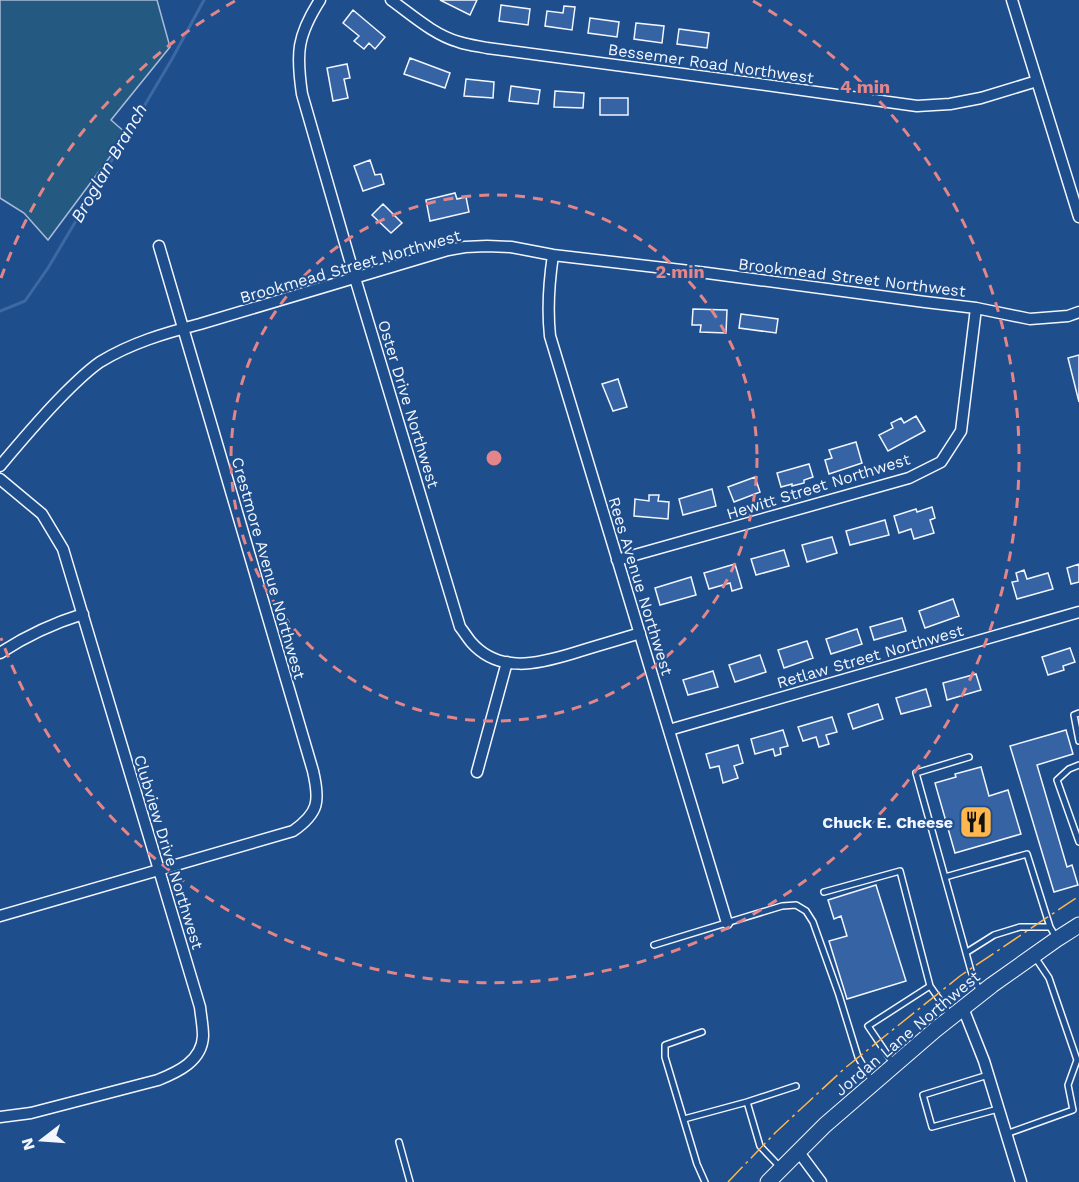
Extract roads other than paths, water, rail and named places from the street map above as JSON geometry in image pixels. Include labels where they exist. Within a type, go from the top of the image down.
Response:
[{"type":"main road","name":"Jordan Lane Northwest","points":[[775,1177],[798,1151],[873,1083],[957,1012],[1034,956],[1053,933],[1079,925]]},
{"type":"street","name":"Oster Drive Northwest","points":[[320,0],[299,47],[298,70],[302,94],[460,627],[471,642],[483,652],[507,662],[527,664],[550,660],[640,633]]},
{"type":"street","name":"Bessemer Road Northwest","points":[[391,0],[443,35],[458,42],[487,48],[917,106],[950,104],[981,98],[1037,81]]},
{"type":"street","points":[[1012,0],[1079,217]]},
{"type":"street","name":"Crestmore Avenue Northwest","points":[[159,246],[318,793],[315,807],[307,822],[293,831],[159,870]]},
{"type":"street","name":"Brookmead Street Northwest","points":[[0,466],[40,419],[85,373],[125,349],[163,333],[465,247],[511,246],[553,255],[976,308],[1030,319],[1068,316],[1079,312]]},
{"type":"street","name":"Rees Avenue Northwest","points":[[553,255],[548,290],[550,336],[727,922]]},
{"type":"street","name":"Hewitt Street Northwest","points":[[617,561],[909,478],[941,462],[961,431],[976,308]]},
{"type":"street","name":"Clubview Drive Northwest","points":[[0,480],[42,514],[63,549],[200,1007],[203,1039],[189,1065],[158,1080],[31,1113],[0,1117]]},
{"type":"street","name":"Retlaw Street Northwest","points":[[669,730],[1079,612]]},
{"type":"street","points":[[0,652],[54,624],[83,614]]},
{"type":"street","points":[[477,772],[507,662]]},
{"type":"street","points":[[0,916],[159,870]]},
{"type":"street","points":[[957,1012],[988,1075],[1021,1182]]},
{"type":"street","points":[[798,1151],[821,1182]]},
{"type":"lane","points":[[1079,713],[1074,715],[1079,741]]},
{"type":"lane","points":[[969,758],[916,773],[971,971],[981,994]]},
{"type":"lane","points":[[1079,765],[1069,769],[1057,780],[1079,842]]},
{"type":"lane","points":[[945,877],[1027,854],[1053,933],[1020,927],[994,935],[967,952]]},
{"type":"lane","points":[[824,892],[900,871],[930,986],[957,1012]]},
{"type":"lane","points":[[654,945],[782,906],[796,905],[806,911],[813,922],[858,1057],[873,1083]]},
{"type":"lane","points":[[1006,1134],[1073,1110],[1068,1085],[1077,1060],[1049,978],[1034,956]]},
{"type":"lane","points":[[894,1065],[868,1026],[930,986]]},
{"type":"lane","points":[[702,1032],[665,1046],[665,1057],[697,1164],[705,1182]]},
{"type":"lane","points":[[988,1075],[922,1095],[932,1127],[998,1109]]},
{"type":"lane","points":[[684,1119],[796,1086]]},
{"type":"lane","points":[[747,1102],[760,1146],[775,1177]]},
{"type":"lane","points":[[399,1142],[410,1182]]},
{"type":"waterway","name":"Broglan Branch","points":[[0,311],[25,301],[48,268],[172,59],[204,0]]},
{"type":"place","name":"Chuck E. Cheese","points":[[976,822]]}]
